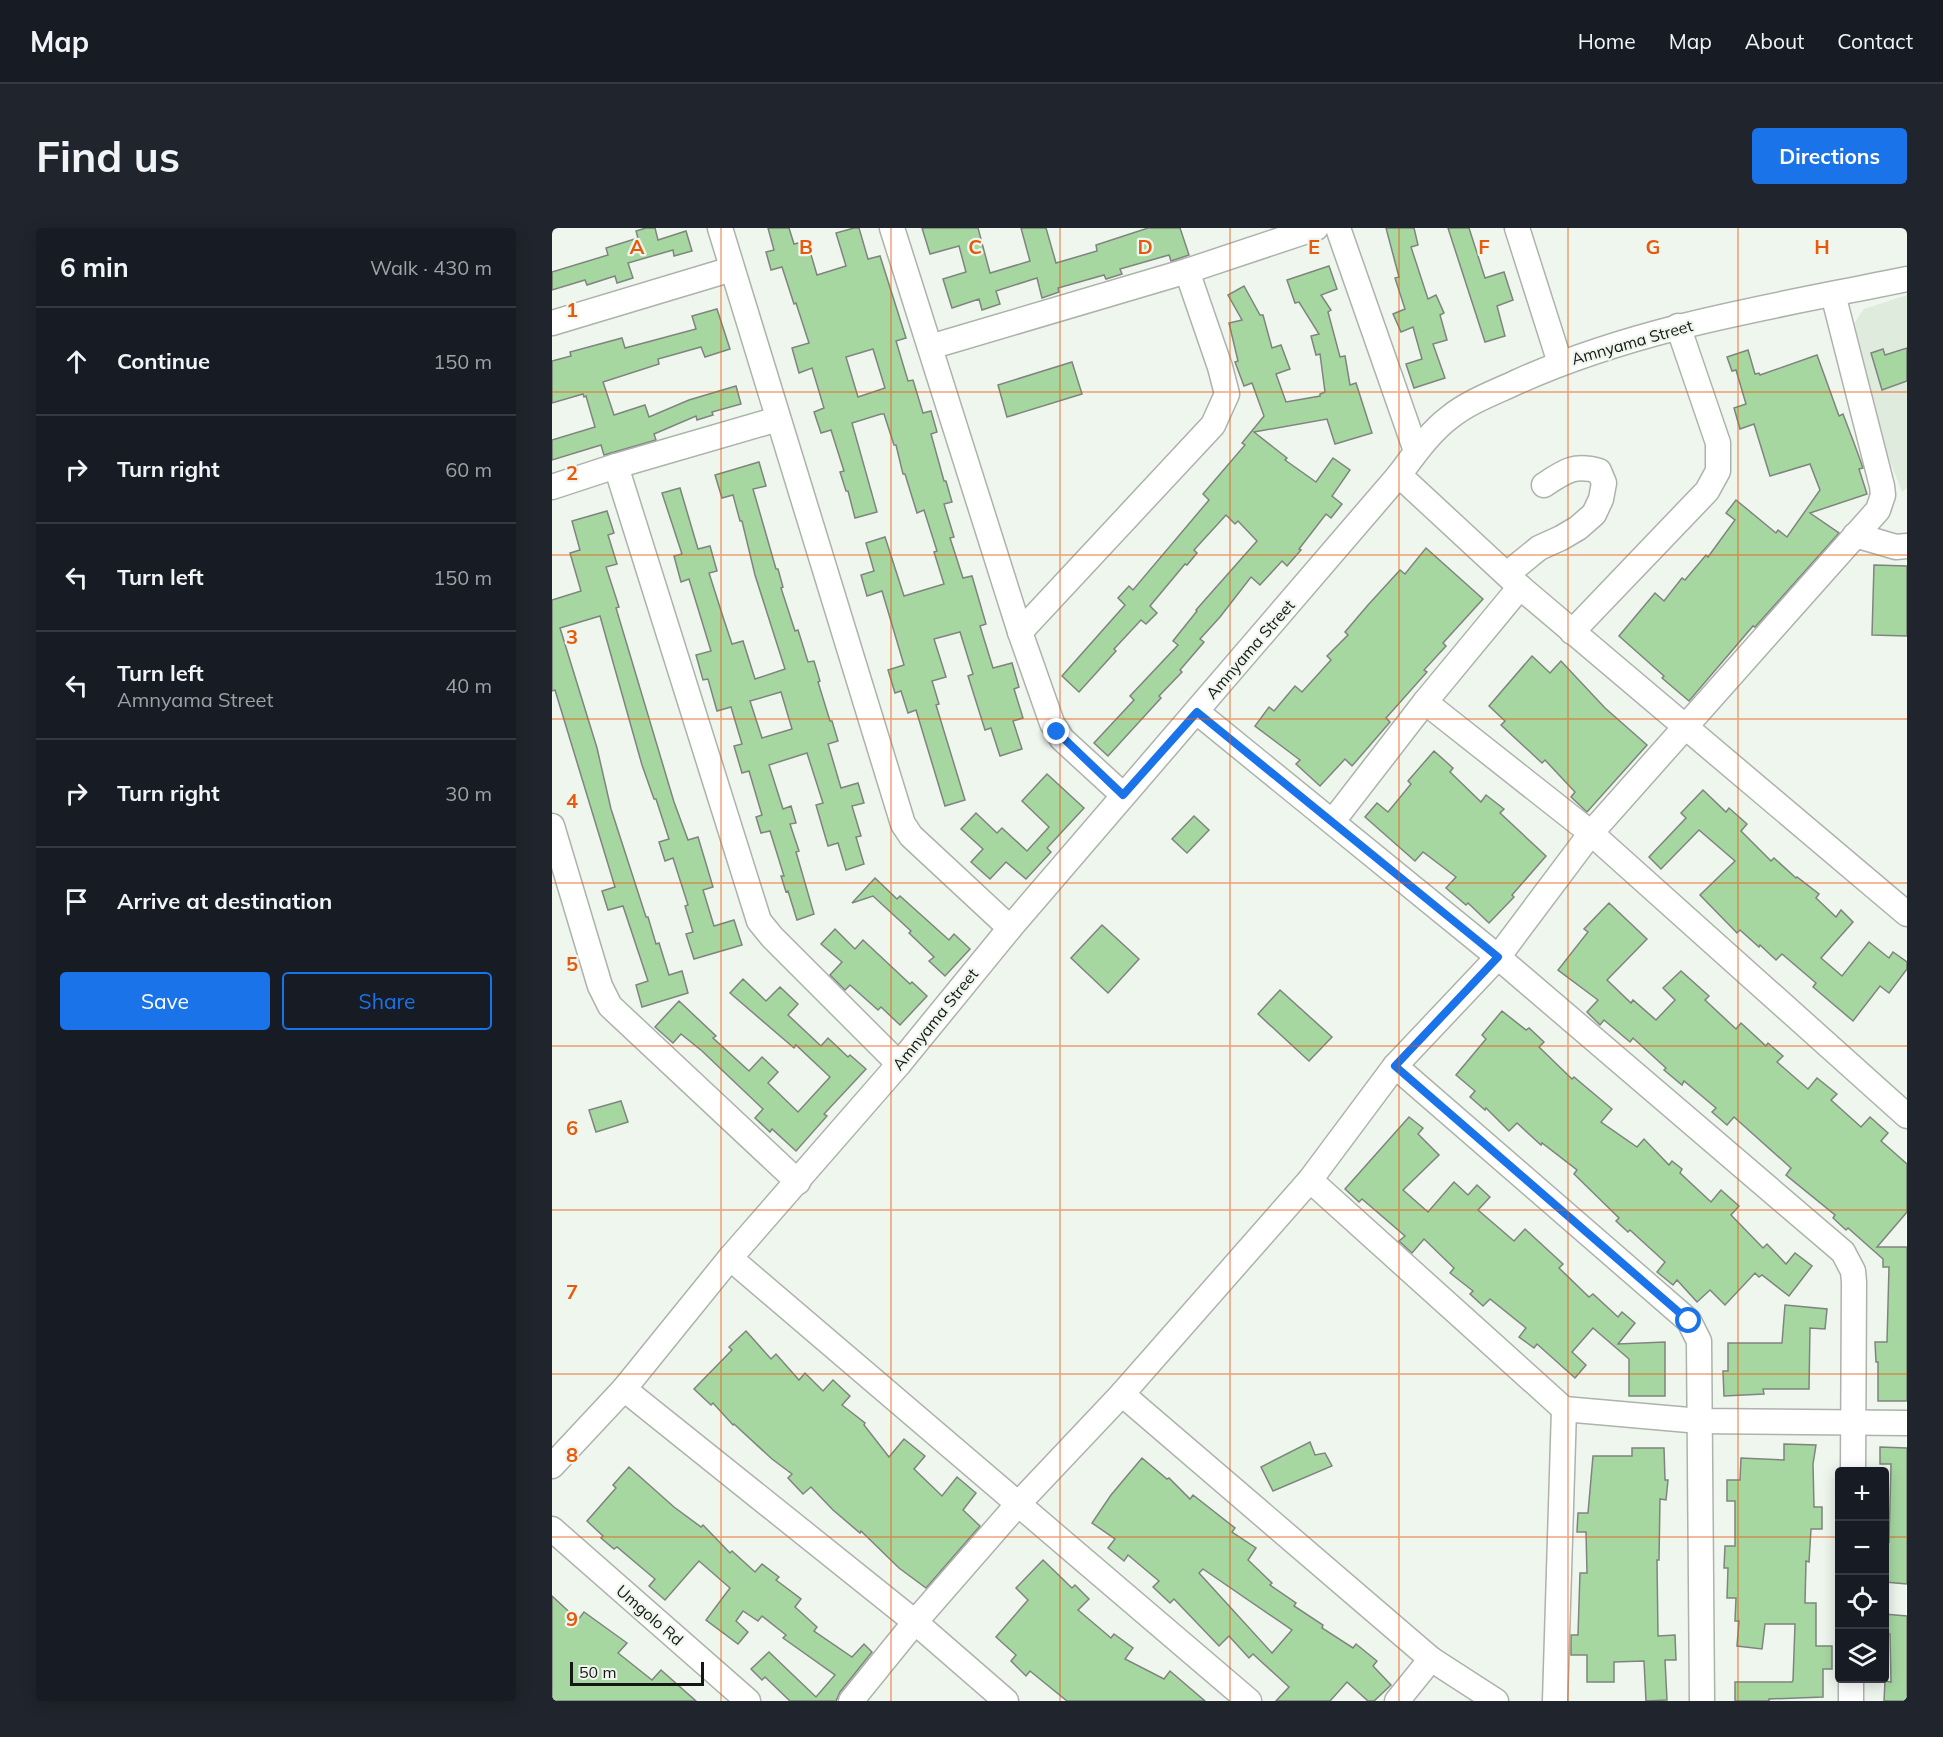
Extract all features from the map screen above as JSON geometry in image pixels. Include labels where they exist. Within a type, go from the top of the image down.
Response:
[{"type":"street","points":[[720,228],[903,824],[911,836],[1010,928]]},
{"type":"street","points":[[892,228],[1020,632],[1057,732],[1123,795]]},
{"type":"street","points":[[930,347],[1187,271],[1316,228]]},
{"type":"street","points":[[1338,228],[1416,452]]},
{"type":"street","points":[[1517,228],[1560,363]]},
{"type":"street","points":[[552,323],[732,269]]},
{"type":"street","points":[[1020,632],[1214,425],[1227,394],[1221,367],[1187,271]]},
{"type":"street","name":"Amnyama Street","points":[[552,1466],[624,1389],[730,1258],[899,1064],[1123,795],[1197,712],[1399,475],[1416,452],[1450,417],[1477,400],[1560,363],[1678,326],[1907,279]]},
{"type":"street","points":[[851,1701],[915,1622],[1018,1504],[1122,1394],[1310,1180],[1395,1066],[1498,957],[1591,833],[1878,510],[1883,495],[1833,294]]},
{"type":"street","points":[[1572,632],[1707,490],[1718,471],[1718,443],[1678,326]]},
{"type":"street","points":[[552,487],[777,419]]},
{"type":"street","points":[[616,466],[759,921],[772,937],[899,1064]]},
{"type":"street","points":[[1333,821],[1539,548],[1578,528],[1594,514],[1601,499],[1604,483],[1599,471],[1582,466],[1559,475],[1544,485]]},
{"type":"street","points":[[1399,475],[1572,632],[1907,914]]},
{"type":"street","points":[[1854,535],[1896,547],[1907,546]]},
{"type":"street","points":[[1425,702],[1591,833],[1907,1116]]},
{"type":"street","points":[[1197,712],[1498,957],[1843,1252],[1853,1271],[1854,1282],[1853,1467]]},
{"type":"street","points":[[552,826],[600,986],[610,1006],[798,1182]]},
{"type":"street","points":[[1395,1066],[1689,1321],[1699,1341],[1702,1701]]},
{"type":"street","points":[[1310,1180],[1564,1409],[1700,1421],[1907,1423]]},
{"type":"street","points":[[730,1258],[1249,1701]]},
{"type":"street","points":[[624,1389],[915,1622],[1006,1701]]},
{"type":"street","points":[[1122,1394],[1431,1659],[1496,1701]]},
{"type":"street","points":[[1555,1701],[1564,1409]]},
{"type":"street","name":"Umgolo Rd","points":[[552,1529],[748,1701]]},
{"type":"street","points":[[1397,1701],[1431,1659]]},
{"type":"street","points":[[1851,1683],[1851,1701]]},
{"type":"shaded area","points":[[1907,295],[1907,488],[1902,492],[1883,443],[1851,328],[1864,309]]},
{"type":"building","points":[[655,228],[658,240],[686,231],[692,251],[674,256],[673,250],[628,263],[633,278],[617,283],[615,276],[587,285],[585,280],[552,290],[552,272],[608,255],[606,248],[638,238],[636,231]]},
{"type":"building","points":[[768,228],[789,228],[794,244],[807,241],[817,275],[846,266],[836,233],[859,228],[868,259],[880,256],[906,338],[896,341],[908,381],[913,380],[923,413],[931,411],[937,432],[931,434],[952,502],[944,504],[954,537],[950,538],[963,578],[972,576],[986,624],[980,626],[993,668],[1012,663],[1019,687],[1014,689],[1023,718],[1013,721],[1022,749],[1000,756],[991,728],[985,730],[968,676],[973,674],[960,632],[934,639],[946,677],[932,681],[939,704],[936,705],[965,800],[945,806],[916,710],[908,713],[901,691],[895,693],[888,670],[904,665],[882,591],[867,596],[861,575],[874,571],[866,543],[885,537],[904,596],[944,584],[934,552],[937,551],[924,510],[917,513],[905,474],[903,474],[896,445],[894,445],[884,414],[881,414],[852,423],[877,512],[855,518],[840,472],[844,471],[831,430],[821,433],[814,412],[824,408],[812,368],[799,373],[792,348],[809,343],[782,267],[771,270],[766,252],[774,250]],"holes":[[[873,349],[885,388],[858,397],[846,357]]]},
{"type":"building","points":[[922,228],[978,228],[990,273],[1030,261],[1021,228],[1046,228],[1056,263],[1097,251],[1096,245],[1148,228],[1180,228],[1189,255],[1171,261],[1169,255],[1120,269],[1122,274],[1106,279],[1104,275],[1058,288],[1059,292],[1042,298],[1037,278],[996,291],[1000,304],[982,310],[979,299],[952,308],[943,279],[966,272],[959,246],[930,254]]},
{"type":"building","points":[[1386,228],[1414,228],[1418,245],[1411,247],[1428,299],[1436,295],[1444,313],[1440,315],[1447,340],[1433,344],[1445,378],[1414,388],[1406,364],[1422,359],[1413,327],[1401,332],[1393,314],[1405,309],[1395,278],[1399,277]]},
{"type":"building","points":[[1448,228],[1469,228],[1485,278],[1504,272],[1513,300],[1497,306],[1505,336],[1485,342]]},
{"type":"building","points":[[1329,266],[1337,289],[1321,295],[1331,310],[1328,312],[1340,357],[1345,356],[1350,385],[1356,383],[1372,433],[1335,444],[1327,419],[1254,432],[1287,458],[1285,460],[1316,482],[1333,458],[1350,470],[1332,496],[1342,504],[1331,518],[1326,514],[1287,566],[1282,561],[1260,585],[1251,577],[1200,639],[1204,642],[1180,670],[1182,672],[1108,756],[1094,743],[1134,700],[1130,696],[1178,645],[1173,641],[1196,610],[1257,541],[1238,521],[1235,524],[1226,515],[1194,550],[1197,553],[1150,606],[1157,613],[1146,624],[1141,620],[1079,692],[1062,676],[1125,605],[1118,598],[1129,586],[1133,590],[1209,500],[1203,494],[1245,445],[1242,443],[1264,416],[1252,383],[1244,386],[1235,362],[1238,361],[1229,323],[1242,320],[1228,295],[1244,286],[1260,315],[1263,315],[1272,348],[1281,345],[1290,369],[1276,374],[1286,402],[1320,396],[1325,392],[1320,354],[1316,355],[1311,336],[1319,334],[1299,302],[1295,303],[1287,280]]},
{"type":"building","points":[[717,309],[730,349],[705,357],[701,347],[658,359],[659,364],[603,382],[614,415],[645,405],[649,417],[689,400],[736,386],[741,404],[712,412],[713,415],[697,420],[696,416],[654,434],[656,440],[604,455],[601,445],[552,460],[552,440],[595,427],[586,396],[584,397],[583,394],[552,403],[552,361],[571,356],[570,352],[622,338],[625,348],[696,329],[692,316]]},
{"type":"building","points":[[1907,348],[1907,381],[1882,390],[1871,353],[1883,349],[1885,355]]},
{"type":"building","points":[[1748,350],[1755,374],[1760,375],[1817,355],[1839,416],[1843,414],[1863,468],[1859,469],[1867,494],[1810,513],[1839,533],[1755,627],[1753,626],[1689,701],[1619,636],[1655,593],[1664,601],[1682,578],[1685,580],[1706,555],[1708,557],[1735,520],[1726,513],[1736,500],[1776,533],[1778,530],[1787,537],[1820,490],[1810,464],[1770,476],[1754,424],[1740,429],[1734,408],[1746,404],[1736,370],[1732,371],[1727,357]]},
{"type":"building","points":[[1072,362],[1082,394],[1007,417],[998,385]]},
{"type":"building","points":[[759,462],[766,486],[753,489],[795,631],[798,630],[808,662],[814,661],[820,681],[818,682],[838,741],[828,744],[841,788],[858,783],[864,803],[852,806],[861,836],[856,837],[864,864],[846,870],[838,843],[828,846],[816,805],[823,803],[807,753],[769,765],[783,809],[791,806],[796,823],[790,824],[814,914],[797,920],[781,876],[784,876],[770,831],[761,833],[756,817],[762,815],[749,771],[742,773],[734,746],[742,744],[731,707],[717,711],[708,679],[703,680],[696,655],[711,651],[689,579],[681,582],[674,556],[682,554],[662,493],[680,488],[698,549],[710,546],[717,571],[709,573],[732,644],[743,641],[755,679],[785,669],[755,575],[733,495],[722,498],[715,475]],"holes":[[[781,692],[792,729],[762,738],[750,701]]]},
{"type":"building","points":[[607,511],[614,533],[608,535],[617,564],[606,567],[674,802],[688,840],[698,837],[713,887],[703,890],[714,926],[734,920],[742,945],[694,959],[686,934],[693,932],[685,906],[688,905],[673,858],[665,861],[659,842],[669,839],[642,765],[600,616],[560,628],[597,748],[611,809],[646,917],[648,917],[656,944],[659,943],[669,975],[682,971],[688,993],[642,1007],[636,985],[648,981],[623,906],[608,910],[602,891],[615,887],[555,690],[552,691],[552,600],[581,591],[570,553],[580,550],[572,521]]},
{"type":"building","points":[[1426,548],[1483,599],[1443,643],[1446,646],[1424,670],[1427,672],[1386,718],[1390,722],[1352,766],[1345,759],[1320,786],[1296,764],[1300,760],[1255,726],[1269,707],[1274,711],[1295,686],[1302,692],[1331,660],[1327,656],[1348,635],[1345,632],[1368,605],[1400,570],[1405,574]]},
{"type":"building","points":[[1874,565],[1907,566],[1907,636],[1872,635]]},
{"type":"building","points":[[1532,656],[1550,673],[1561,661],[1605,708],[1647,745],[1587,812],[1571,797],[1575,792],[1545,760],[1542,763],[1501,725],[1505,721],[1489,706]]},
{"type":"building","points":[[1434,751],[1453,768],[1450,772],[1481,802],[1486,795],[1504,809],[1500,813],[1546,856],[1512,895],[1514,897],[1489,923],[1468,903],[1466,905],[1446,888],[1456,877],[1423,852],[1415,861],[1365,817],[1377,803],[1388,812],[1411,784],[1408,781]]},
{"type":"building","points":[[1047,774],[1084,808],[1047,848],[1051,852],[1026,879],[1006,862],[990,879],[971,862],[983,849],[961,829],[976,813],[997,833],[1002,828],[1027,851],[1049,827],[1022,801]]},
{"type":"building","points":[[1703,790],[1726,812],[1729,808],[1747,824],[1741,831],[1771,861],[1774,858],[1796,878],[1819,894],[1816,898],[1836,917],[1841,910],[1853,922],[1821,958],[1842,976],[1869,942],[1889,958],[1893,952],[1907,962],[1907,969],[1889,993],[1880,986],[1853,1021],[1813,987],[1816,983],[1782,954],[1776,960],[1740,930],[1737,933],[1700,895],[1735,861],[1699,830],[1661,869],[1649,857],[1686,818],[1681,813]]},
{"type":"building","points":[[1194,816],[1209,830],[1187,853],[1172,839]]},
{"type":"building","points":[[875,878],[897,899],[900,896],[949,940],[954,934],[970,949],[945,976],[929,961],[934,957],[909,933],[911,931],[873,896],[852,903]]},
{"type":"building","points":[[1609,903],[1647,939],[1607,980],[1631,1003],[1633,1000],[1656,1020],[1675,1000],[1663,988],[1681,971],[1709,996],[1705,1000],[1736,1029],[1741,1023],[1766,1046],[1768,1043],[1783,1056],[1777,1062],[1808,1089],[1817,1078],[1837,1094],[1831,1100],[1861,1127],[1870,1117],[1888,1133],[1881,1141],[1907,1164],[1907,1212],[1877,1247],[1907,1247],[1907,1401],[1878,1401],[1878,1362],[1876,1362],[1875,1342],[1887,1342],[1889,1267],[1883,1267],[1883,1259],[1848,1228],[1846,1230],[1833,1218],[1835,1215],[1786,1175],[1791,1168],[1734,1117],[1727,1125],[1712,1112],[1716,1108],[1684,1081],[1682,1085],[1664,1070],[1666,1068],[1633,1038],[1630,1042],[1604,1020],[1600,1025],[1587,1012],[1598,1000],[1558,970],[1588,932],[1584,929]]},
{"type":"building","points":[[1102,925],[1139,959],[1108,993],[1071,958]]},
{"type":"building","points":[[835,929],[855,949],[863,940],[910,984],[912,982],[927,996],[900,1025],[881,1007],[878,1010],[850,985],[845,990],[830,975],[842,962],[821,944]]},
{"type":"building","points":[[743,979],[766,1001],[780,987],[798,1004],[788,1015],[821,1046],[828,1038],[848,1057],[850,1055],[866,1069],[824,1114],[827,1116],[796,1151],[772,1129],[770,1132],[755,1118],[763,1109],[702,1051],[681,1034],[673,1043],[655,1027],[679,1001],[716,1036],[713,1038],[749,1071],[762,1057],[778,1072],[768,1083],[798,1112],[830,1077],[796,1045],[794,1048],[730,993]]},
{"type":"building","points":[[1280,990],[1332,1037],[1309,1061],[1258,1014]]},
{"type":"building","points":[[1502,1011],[1526,1030],[1529,1028],[1544,1042],[1539,1047],[1572,1079],[1574,1077],[1612,1109],[1601,1122],[1637,1147],[1644,1139],[1669,1165],[1672,1161],[1682,1169],[1680,1173],[1711,1202],[1721,1190],[1739,1206],[1731,1215],[1763,1248],[1767,1244],[1786,1264],[1795,1253],[1812,1266],[1789,1296],[1762,1275],[1759,1277],[1755,1273],[1725,1305],[1710,1290],[1697,1302],[1677,1280],[1673,1285],[1657,1272],[1665,1262],[1630,1230],[1628,1232],[1616,1221],[1619,1218],[1574,1174],[1577,1170],[1542,1143],[1541,1145],[1517,1123],[1509,1131],[1486,1108],[1485,1110],[1470,1097],[1475,1091],[1456,1075],[1486,1039],[1482,1035]]},
{"type":"building","points":[[621,1101],[628,1122],[596,1132],[589,1110]]},
{"type":"building","points":[[1409,1117],[1423,1128],[1418,1134],[1439,1155],[1403,1190],[1428,1212],[1454,1182],[1468,1195],[1477,1185],[1490,1197],[1478,1210],[1514,1241],[1525,1229],[1563,1264],[1559,1268],[1589,1297],[1593,1294],[1618,1317],[1622,1312],[1635,1323],[1618,1344],[1665,1342],[1665,1396],[1629,1396],[1629,1359],[1593,1328],[1572,1352],[1586,1365],[1575,1378],[1537,1344],[1534,1348],[1519,1337],[1526,1328],[1490,1299],[1483,1306],[1470,1294],[1473,1291],[1450,1273],[1454,1268],[1424,1239],[1412,1253],[1399,1241],[1405,1236],[1362,1199],[1359,1202],[1345,1189]]},
{"type":"building","points":[[1785,1305],[1827,1309],[1825,1329],[1810,1328],[1809,1389],[1763,1389],[1764,1394],[1724,1396],[1723,1371],[1728,1371],[1728,1343],[1782,1343]]},
{"type":"building","points":[[746,1331],[771,1359],[776,1354],[799,1380],[805,1373],[823,1391],[833,1380],[850,1396],[842,1405],[865,1423],[864,1425],[889,1457],[904,1439],[925,1456],[914,1469],[942,1496],[957,1477],[976,1493],[963,1510],[980,1526],[926,1588],[899,1568],[861,1531],[860,1533],[833,1510],[811,1487],[803,1494],[788,1478],[792,1474],[733,1425],[713,1403],[711,1405],[694,1389],[732,1350],[729,1347]]},
{"type":"building","points":[[1310,1442],[1315,1455],[1325,1453],[1332,1466],[1273,1491],[1261,1467]]},
{"type":"building","points":[[1784,1444],[1816,1445],[1813,1464],[1814,1507],[1822,1507],[1822,1529],[1811,1529],[1809,1562],[1806,1561],[1805,1603],[1816,1603],[1816,1646],[1832,1646],[1832,1669],[1823,1669],[1823,1697],[1735,1701],[1735,1682],[1792,1682],[1793,1680],[1795,1624],[1765,1624],[1762,1649],[1737,1646],[1739,1621],[1735,1621],[1736,1598],[1727,1598],[1728,1568],[1724,1568],[1725,1546],[1735,1546],[1735,1501],[1727,1501],[1727,1480],[1740,1480],[1741,1458],[1784,1460]]},
{"type":"building","points":[[1880,1447],[1907,1448],[1907,1584],[1889,1582],[1891,1464],[1880,1464]]},
{"type":"building","points":[[1632,1448],[1664,1448],[1665,1480],[1668,1480],[1666,1500],[1660,1499],[1659,1560],[1657,1560],[1658,1636],[1675,1635],[1676,1660],[1665,1660],[1667,1700],[1646,1701],[1644,1661],[1614,1662],[1614,1682],[1587,1682],[1587,1655],[1571,1655],[1571,1635],[1578,1635],[1580,1573],[1587,1573],[1586,1532],[1577,1532],[1578,1513],[1588,1513],[1593,1456],[1632,1456]]},
{"type":"building","points":[[1142,1458],[1167,1479],[1169,1478],[1190,1499],[1193,1495],[1235,1528],[1232,1532],[1256,1548],[1248,1560],[1272,1583],[1270,1585],[1296,1603],[1294,1606],[1323,1625],[1322,1628],[1353,1648],[1356,1644],[1377,1661],[1373,1666],[1391,1685],[1374,1701],[1368,1701],[1347,1682],[1330,1701],[1276,1701],[1289,1687],[1253,1654],[1249,1658],[1229,1636],[1219,1646],[1174,1599],[1170,1603],[1153,1587],[1159,1581],[1128,1555],[1124,1561],[1108,1548],[1115,1539],[1092,1523],[1111,1495]],"holes":[[[1203,1569],[1292,1630],[1272,1653],[1199,1573]]]},
{"type":"building","points":[[629,1467],[674,1507],[701,1527],[703,1525],[730,1553],[732,1551],[755,1572],[762,1564],[779,1577],[776,1580],[801,1599],[795,1607],[817,1627],[814,1631],[852,1657],[864,1644],[872,1652],[840,1692],[836,1701],[790,1701],[765,1677],[762,1680],[751,1669],[769,1652],[816,1697],[835,1675],[783,1638],[786,1635],[762,1616],[758,1621],[743,1611],[736,1621],[748,1632],[738,1644],[706,1620],[730,1588],[699,1561],[665,1600],[649,1586],[655,1579],[617,1547],[614,1549],[601,1538],[603,1536],[587,1521],[616,1488],[613,1485]]},
{"type":"building","points":[[1043,1560],[1072,1588],[1075,1585],[1089,1599],[1078,1610],[1111,1638],[1114,1634],[1133,1648],[1125,1659],[1164,1679],[1170,1671],[1205,1701],[1067,1701],[1030,1671],[1026,1676],[1011,1661],[1016,1655],[996,1637],[1028,1600],[1016,1588]]},
{"type":"building","points":[[552,1596],[578,1620],[584,1612],[627,1643],[618,1653],[652,1680],[661,1670],[696,1701],[552,1701]]},
{"type":"building","points":[[1889,1614],[1907,1616],[1907,1701],[1884,1701],[1885,1683],[1891,1682]]},
{"type":"route","points":[[1057,732],[1123,795],[1197,712],[1498,957],[1395,1066],[1689,1321]]}]
